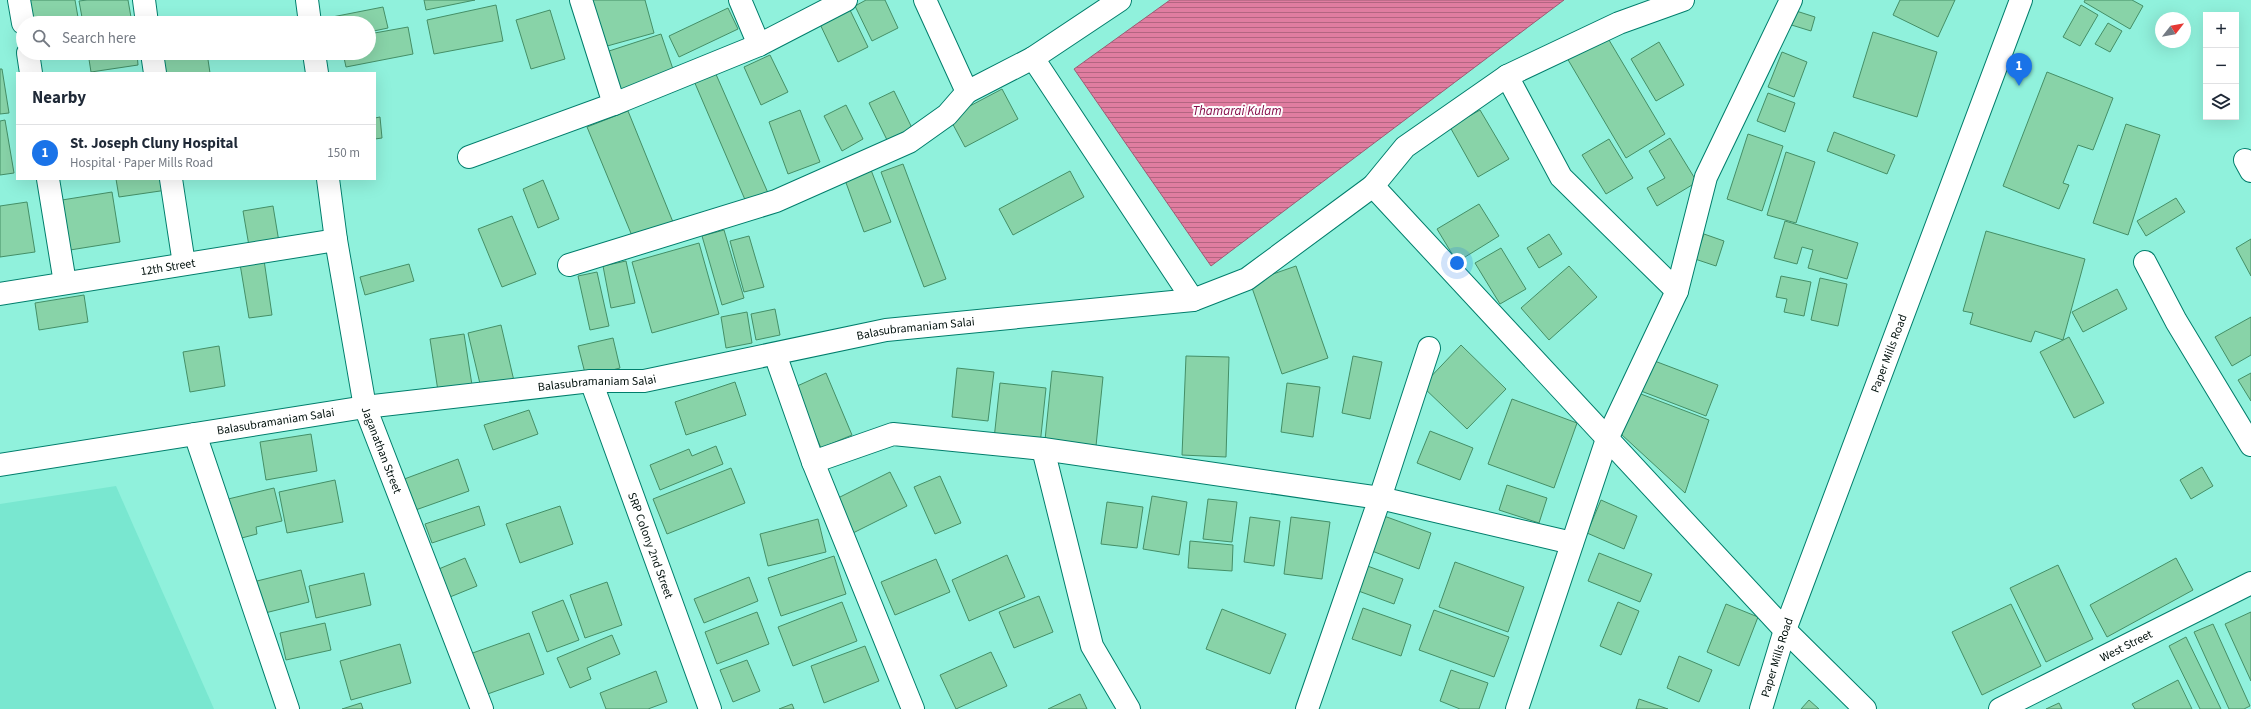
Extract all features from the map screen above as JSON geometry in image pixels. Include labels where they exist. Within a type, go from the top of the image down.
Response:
[{"type":"street","points":[[20,0],[22,16]]},
{"type":"street","points":[[144,0],[146,16]]},
{"type":"street","points":[[306,0],[309,16]]},
{"type":"street","points":[[581,0],[614,104]]},
{"type":"street","points":[[740,0],[759,45]]},
{"type":"street","points":[[469,157],[614,104],[759,45],[846,0]]},
{"type":"street","points":[[925,0],[967,92]]},
{"type":"street","points":[[569,265],[776,201],[909,142],[947,115],[967,92],[1034,58],[1120,0]]},
{"type":"street","name":"Balasubramaniam Salai","points":[[0,465],[364,407],[591,381],[644,381],[886,330],[1193,300],[1247,279],[1373,186],[1405,148],[1507,76],[1619,23],[1683,0]]},
{"type":"street","points":[[1517,709],[1607,439],[1677,292],[1706,177],[1791,0]]},
{"type":"street","name":"Paper Mills Road","points":[[1761,709],[1785,630],[2021,0]]},
{"type":"street","points":[[1034,58],[1193,300]]},
{"type":"street","points":[[29,60],[31,72]]},
{"type":"street","points":[[153,60],[155,72]]},
{"type":"street","points":[[315,60],[317,72]]},
{"type":"street","points":[[1507,76],[1561,177],[1677,292]]},
{"type":"street","points":[[48,180],[65,283]]},
{"type":"street","points":[[171,180],[184,264]]},
{"type":"street","name":"Jaganathan Street","points":[[328,180],[336,240],[364,407],[482,709]]},
{"type":"street","points":[[1373,186],[1785,630],[1865,709]]},
{"type":"street","name":"12th Street","points":[[0,294],[336,240]]},
{"type":"street","points":[[2145,262],[2176,321],[2251,445]]},
{"type":"street","points":[[1307,709],[1380,498],[1429,348]]},
{"type":"street","points":[[775,354],[813,462],[913,709]]},
{"type":"street","name":"SRP Colony 2nd Street","points":[[591,381],[710,709]]},
{"type":"street","points":[[195,434],[288,709]]},
{"type":"street","points":[[813,462],[893,434],[1042,449],[1380,498],[1572,543]]},
{"type":"street","points":[[1042,449],[1092,646],[1129,709]]},
{"type":"street","name":"West Street","points":[[2000,709],[2251,583]]},
{"type":"shaded area","points":[[116,486],[214,709],[0,709],[0,504]]},
{"type":"water","name":"Thamarai Kulam","points":[[1170,0],[1564,0],[1211,266],[1074,69]]},
{"type":"building","points":[[26,0],[75,0],[78,16],[27,16]]},
{"type":"building","points":[[128,0],[131,16],[82,16],[79,1]]},
{"type":"building","points":[[424,0],[475,0],[426,10]]},
{"type":"building","points":[[588,0],[645,0],[654,33],[600,48]]},
{"type":"building","points":[[866,0],[885,0],[898,28],[872,41],[855,6]]},
{"type":"building","points":[[1900,0],[1955,0],[1938,37],[1893,15]]},
{"type":"building","points":[[2085,0],[2132,0],[2143,6],[2130,29],[2084,2]]},
{"type":"building","points":[[496,5],[503,41],[434,54],[427,20]]},
{"type":"building","points":[[2081,5],[2098,15],[2080,46],[2063,37]]},
{"type":"building","points":[[383,7],[388,28],[376,31],[376,16],[337,16]]},
{"type":"building","points":[[728,8],[738,29],[679,57],[669,36]]},
{"type":"building","points":[[849,8],[868,47],[838,62],[819,22]]},
{"type":"building","points":[[1790,9],[1815,17],[1811,31],[1785,23]]},
{"type":"building","points":[[550,10],[565,59],[531,69],[516,20]]},
{"type":"building","points":[[2108,23],[2122,31],[2110,52],[2095,44]]},
{"type":"building","points":[[408,27],[413,54],[346,67],[344,60],[376,60],[376,33]]},
{"type":"building","points":[[1873,32],[1937,52],[1917,117],[1853,97]]},
{"type":"building","points":[[661,34],[675,75],[617,95],[603,53]]},
{"type":"building","points":[[1606,35],[1665,134],[1626,158],[1567,58]]},
{"type":"building","points":[[1659,42],[1684,85],[1656,101],[1631,59]]},
{"type":"building","points":[[1782,52],[1807,62],[1794,97],[1768,87]]},
{"type":"building","points":[[770,55],[788,92],[761,105],[744,67]]},
{"type":"building","points":[[89,60],[138,60],[138,65],[91,72]]},
{"type":"building","points":[[162,60],[208,60],[210,72],[164,72]]},
{"type":"building","points":[[0,69],[2,69],[9,113],[0,114]]},
{"type":"building","points":[[715,72],[768,193],[746,202],[694,81]]},
{"type":"building","points":[[2047,72],[2113,98],[2093,150],[2078,145],[2063,183],[2069,185],[2059,209],[2003,186]]},
{"type":"building","points":[[1002,89],[1018,119],[965,147],[949,117]]},
{"type":"building","points":[[894,91],[912,128],[887,140],[869,103]]},
{"type":"building","points":[[1768,93],[1795,103],[1785,132],[1757,121]]},
{"type":"building","points":[[846,105],[863,139],[842,151],[824,116]]},
{"type":"building","points":[[800,110],[820,162],[788,174],[769,122]]},
{"type":"building","points":[[1480,110],[1509,159],[1478,177],[1450,127]]},
{"type":"building","points":[[628,111],[675,227],[635,243],[587,127]]},
{"type":"building","points":[[380,117],[382,138],[376,139],[376,118]]},
{"type":"building","points":[[5,120],[14,173],[0,175],[0,121]]},
{"type":"building","points":[[2126,124],[2160,135],[2128,235],[2093,223]]},
{"type":"building","points":[[1834,132],[1895,155],[1887,174],[1827,151]]},
{"type":"building","points":[[1748,134],[1783,146],[1762,211],[1727,199]]},
{"type":"building","points":[[1670,138],[1697,182],[1657,206],[1647,188],[1665,178],[1649,151]]},
{"type":"building","points":[[1609,139],[1633,178],[1606,194],[1582,155]]},
{"type":"building","points":[[1786,152],[1815,162],[1796,223],[1767,215]]},
{"type":"building","points":[[903,164],[946,279],[924,287],[881,172]]},
{"type":"building","points":[[871,170],[891,222],[864,232],[845,180]]},
{"type":"building","points":[[1070,171],[1084,197],[1013,235],[999,209]]},
{"type":"building","points":[[116,180],[165,180],[167,190],[119,197]]},
{"type":"building","points":[[543,180],[559,219],[538,228],[523,189]]},
{"type":"building","points":[[112,192],[120,242],[70,250],[62,200]]},
{"type":"building","points":[[2176,198],[2185,212],[2146,236],[2137,221]]},
{"type":"building","points":[[27,202],[35,252],[0,257],[0,206]]},
{"type":"building","points":[[1479,204],[1499,236],[1457,262],[1437,229]]},
{"type":"building","points":[[273,206],[279,242],[249,246],[243,211]]},
{"type":"building","points":[[512,216],[536,274],[502,287],[478,229]]},
{"type":"building","points":[[1785,221],[1858,243],[1847,279],[1808,268],[1813,250],[1802,247],[1797,264],[1774,258]]},
{"type":"building","points":[[724,230],[744,298],[722,305],[702,236]]},
{"type":"building","points":[[1986,231],[2085,259],[2063,340],[2035,331],[2031,342],[1970,324],[1973,313],[1963,311]]},
{"type":"building","points":[[1549,234],[1562,254],[1539,268],[1527,248]]},
{"type":"building","points":[[1704,234],[1724,241],[1716,266],[1695,259]]},
{"type":"building","points":[[749,236],[764,287],[744,292],[730,241]]},
{"type":"building","points":[[2251,239],[2251,276],[2236,248]]},
{"type":"building","points":[[699,243],[719,314],[652,333],[632,262]]},
{"type":"building","points":[[1501,248],[1526,289],[1500,304],[1475,263]]},
{"type":"building","points":[[264,260],[272,315],[249,318],[240,264]]},
{"type":"building","points":[[626,261],[635,303],[611,308],[603,266]]},
{"type":"building","points":[[409,264],[414,281],[365,295],[360,277]]},
{"type":"building","points":[[1296,266],[1328,358],[1282,374],[1250,282]]},
{"type":"building","points":[[1569,266],[1597,297],[1549,340],[1521,308]]},
{"type":"building","points":[[597,272],[609,326],[590,330],[578,276]]},
{"type":"building","points":[[1781,276],[1811,282],[1804,316],[1784,312],[1787,299],[1776,297]]},
{"type":"building","points":[[1820,278],[1847,284],[1838,326],[1811,320]]},
{"type":"building","points":[[2117,289],[2127,309],[2083,332],[2072,312]]},
{"type":"building","points":[[84,295],[88,322],[39,330],[35,303]]},
{"type":"building","points":[[775,309],[780,335],[756,340],[751,314]]},
{"type":"building","points":[[747,312],[752,343],[726,348],[721,317]]},
{"type":"building","points":[[2251,317],[2251,355],[2232,366],[2215,337]]},
{"type":"building","points":[[501,325],[514,381],[481,388],[468,333]]},
{"type":"building","points":[[464,334],[472,385],[438,391],[430,339]]},
{"type":"building","points":[[2069,337],[2104,403],[2074,418],[2040,352]]},
{"type":"building","points":[[613,338],[620,368],[586,377],[578,346]]},
{"type":"building","points":[[1461,345],[1506,389],[1467,429],[1422,386]]},
{"type":"building","points":[[219,346],[225,386],[190,392],[183,352]]},
{"type":"building","points":[[1186,356],[1229,357],[1226,457],[1182,455]]},
{"type":"building","points":[[1353,356],[1382,362],[1370,419],[1342,413]]},
{"type":"building","points":[[1652,360],[1718,385],[1706,416],[1641,391]]},
{"type":"building","points":[[957,368],[994,372],[988,421],[952,417]]},
{"type":"building","points":[[1052,371],[1103,377],[1096,446],[1045,440]]},
{"type":"building","points":[[826,373],[852,435],[821,448],[795,387]]},
{"type":"building","points":[[2251,373],[2251,401],[2238,380]]},
{"type":"building","points":[[735,382],[746,415],[686,435],[675,402]]},
{"type":"building","points":[[1000,383],[1046,388],[1040,445],[994,439]]},
{"type":"building","points":[[1287,383],[1320,387],[1313,437],[1281,432]]},
{"type":"building","points":[[1633,391],[1709,420],[1685,493],[1622,435]]},
{"type":"building","points":[[1512,399],[1577,423],[1554,488],[1488,464]]},
{"type":"building","points":[[529,410],[538,434],[493,450],[484,425]]},
{"type":"building","points":[[1430,431],[1473,448],[1460,480],[1417,463]]},
{"type":"building","points":[[311,434],[317,471],[266,480],[260,442]]},
{"type":"building","points":[[716,446],[723,464],[660,490],[650,465],[689,449],[692,456]]},
{"type":"building","points":[[458,459],[469,491],[410,512],[399,481]]},
{"type":"building","points":[[2202,467],[2213,486],[2191,499],[2180,480]]},
{"type":"building","points":[[731,468],[745,503],[667,534],[653,499]]},
{"type":"building","points":[[890,472],[907,506],[853,533],[836,499]]},
{"type":"building","points":[[940,476],[961,523],[935,534],[914,487]]},
{"type":"building","points":[[335,480],[343,522],[287,533],[279,492]]},
{"type":"building","points":[[1507,485],[1547,498],[1539,523],[1499,510]]},
{"type":"building","points":[[274,488],[282,521],[256,527],[257,534],[234,540],[224,500]]},
{"type":"building","points":[[1152,496],[1187,502],[1179,555],[1143,549]]},
{"type":"building","points":[[1208,499],[1237,502],[1232,542],[1203,539]]},
{"type":"building","points":[[1601,500],[1637,516],[1624,549],[1587,533]]},
{"type":"building","points":[[1107,502],[1143,507],[1137,548],[1101,544]]},
{"type":"building","points":[[479,506],[485,525],[432,543],[425,524]]},
{"type":"building","points":[[560,506],[573,544],[520,563],[506,524]]},
{"type":"building","points":[[1384,516],[1431,533],[1419,569],[1372,551]]},
{"type":"building","points":[[1250,517],[1280,521],[1274,566],[1244,562]]},
{"type":"building","points":[[1291,517],[1330,522],[1322,579],[1284,574]]},
{"type":"building","points":[[818,519],[826,552],[768,566],[760,534]]},
{"type":"building","points":[[1190,541],[1233,545],[1232,571],[1188,568]]},
{"type":"building","points":[[1599,553],[1652,574],[1640,602],[1588,581]]},
{"type":"building","points":[[1007,555],[1025,597],[969,621],[952,580]]},
{"type":"building","points":[[834,556],[846,594],[781,616],[768,578]]},
{"type":"building","points":[[465,558],[477,586],[445,599],[434,571]]},
{"type":"building","points":[[2176,558],[2193,590],[2107,637],[2090,605]]},
{"type":"building","points":[[936,559],[950,592],[895,615],[881,582]]},
{"type":"building","points":[[1455,562],[1524,587],[1508,632],[1439,607]]},
{"type":"building","points":[[1362,564],[1403,579],[1394,604],[1353,589]]},
{"type":"building","points":[[2058,565],[2093,639],[2046,662],[2010,588]]},
{"type":"building","points":[[301,570],[309,602],[261,614],[253,582]]},
{"type":"building","points":[[364,573],[371,605],[316,618],[309,586]]},
{"type":"building","points":[[749,577],[758,601],[704,623],[694,599]]},
{"type":"building","points":[[607,582],[622,625],[585,638],[570,595]]},
{"type":"building","points":[[1039,596],[1053,632],[1014,648],[999,612]]},
{"type":"building","points":[[563,600],[579,640],[547,652],[532,612]]},
{"type":"building","points":[[842,602],[857,641],[793,666],[778,627]]},
{"type":"building","points":[[1618,602],[1639,611],[1621,655],[1600,646]]},
{"type":"building","points":[[1726,604],[1758,617],[1739,666],[1707,652]]},
{"type":"building","points":[[2011,604],[2041,666],[1982,695],[1952,632]]},
{"type":"building","points":[[1363,608],[1411,625],[1401,656],[1352,639]]},
{"type":"building","points":[[1222,609],[1286,634],[1270,674],[1206,649]]},
{"type":"building","points":[[1434,610],[1509,637],[1494,677],[1419,650]]},
{"type":"building","points":[[757,612],[769,644],[717,664],[705,632]]},
{"type":"building","points":[[2251,612],[2251,681],[2225,624]]},
{"type":"building","points":[[325,623],[331,650],[286,660],[280,633]]},
{"type":"building","points":[[2213,624],[2250,706],[2244,709],[2229,709],[2194,632]]},
{"type":"building","points":[[529,633],[544,674],[482,696],[467,655]]},
{"type":"building","points":[[612,635],[620,654],[587,668],[591,679],[570,688],[557,658]]},
{"type":"building","points":[[2186,637],[2221,709],[2200,709],[2169,646]]},
{"type":"building","points":[[400,644],[411,683],[351,700],[340,661]]},
{"type":"building","points":[[865,646],[879,681],[824,703],[811,666]]},
{"type":"building","points":[[991,652],[1007,686],[956,709],[940,675]]},
{"type":"building","points":[[1679,656],[1712,670],[1699,702],[1667,688]]},
{"type":"building","points":[[747,660],[760,691],[733,702],[720,670]]},
{"type":"building","points":[[1451,670],[1488,683],[1479,709],[1460,709],[1440,701]]},
{"type":"building","points":[[656,671],[667,702],[648,709],[606,709],[600,693]]},
{"type":"building","points":[[2178,680],[2192,709],[2135,709],[2132,704]]},
{"type":"building","points":[[1080,694],[1087,709],[1048,709]]},
{"type":"building","points":[[1639,699],[1668,709],[1636,709]]},
{"type":"building","points":[[1809,700],[1819,709],[1801,709]]},
{"type":"building","points":[[361,703],[363,709],[342,709]]},
{"type":"building","points":[[2059,703],[2062,709],[2046,709]]},
{"type":"building","points":[[792,704],[794,709],[779,709]]},
{"type":"place","name":"St. Joseph Cluny Hospital","points":[[2019,86]]}]
